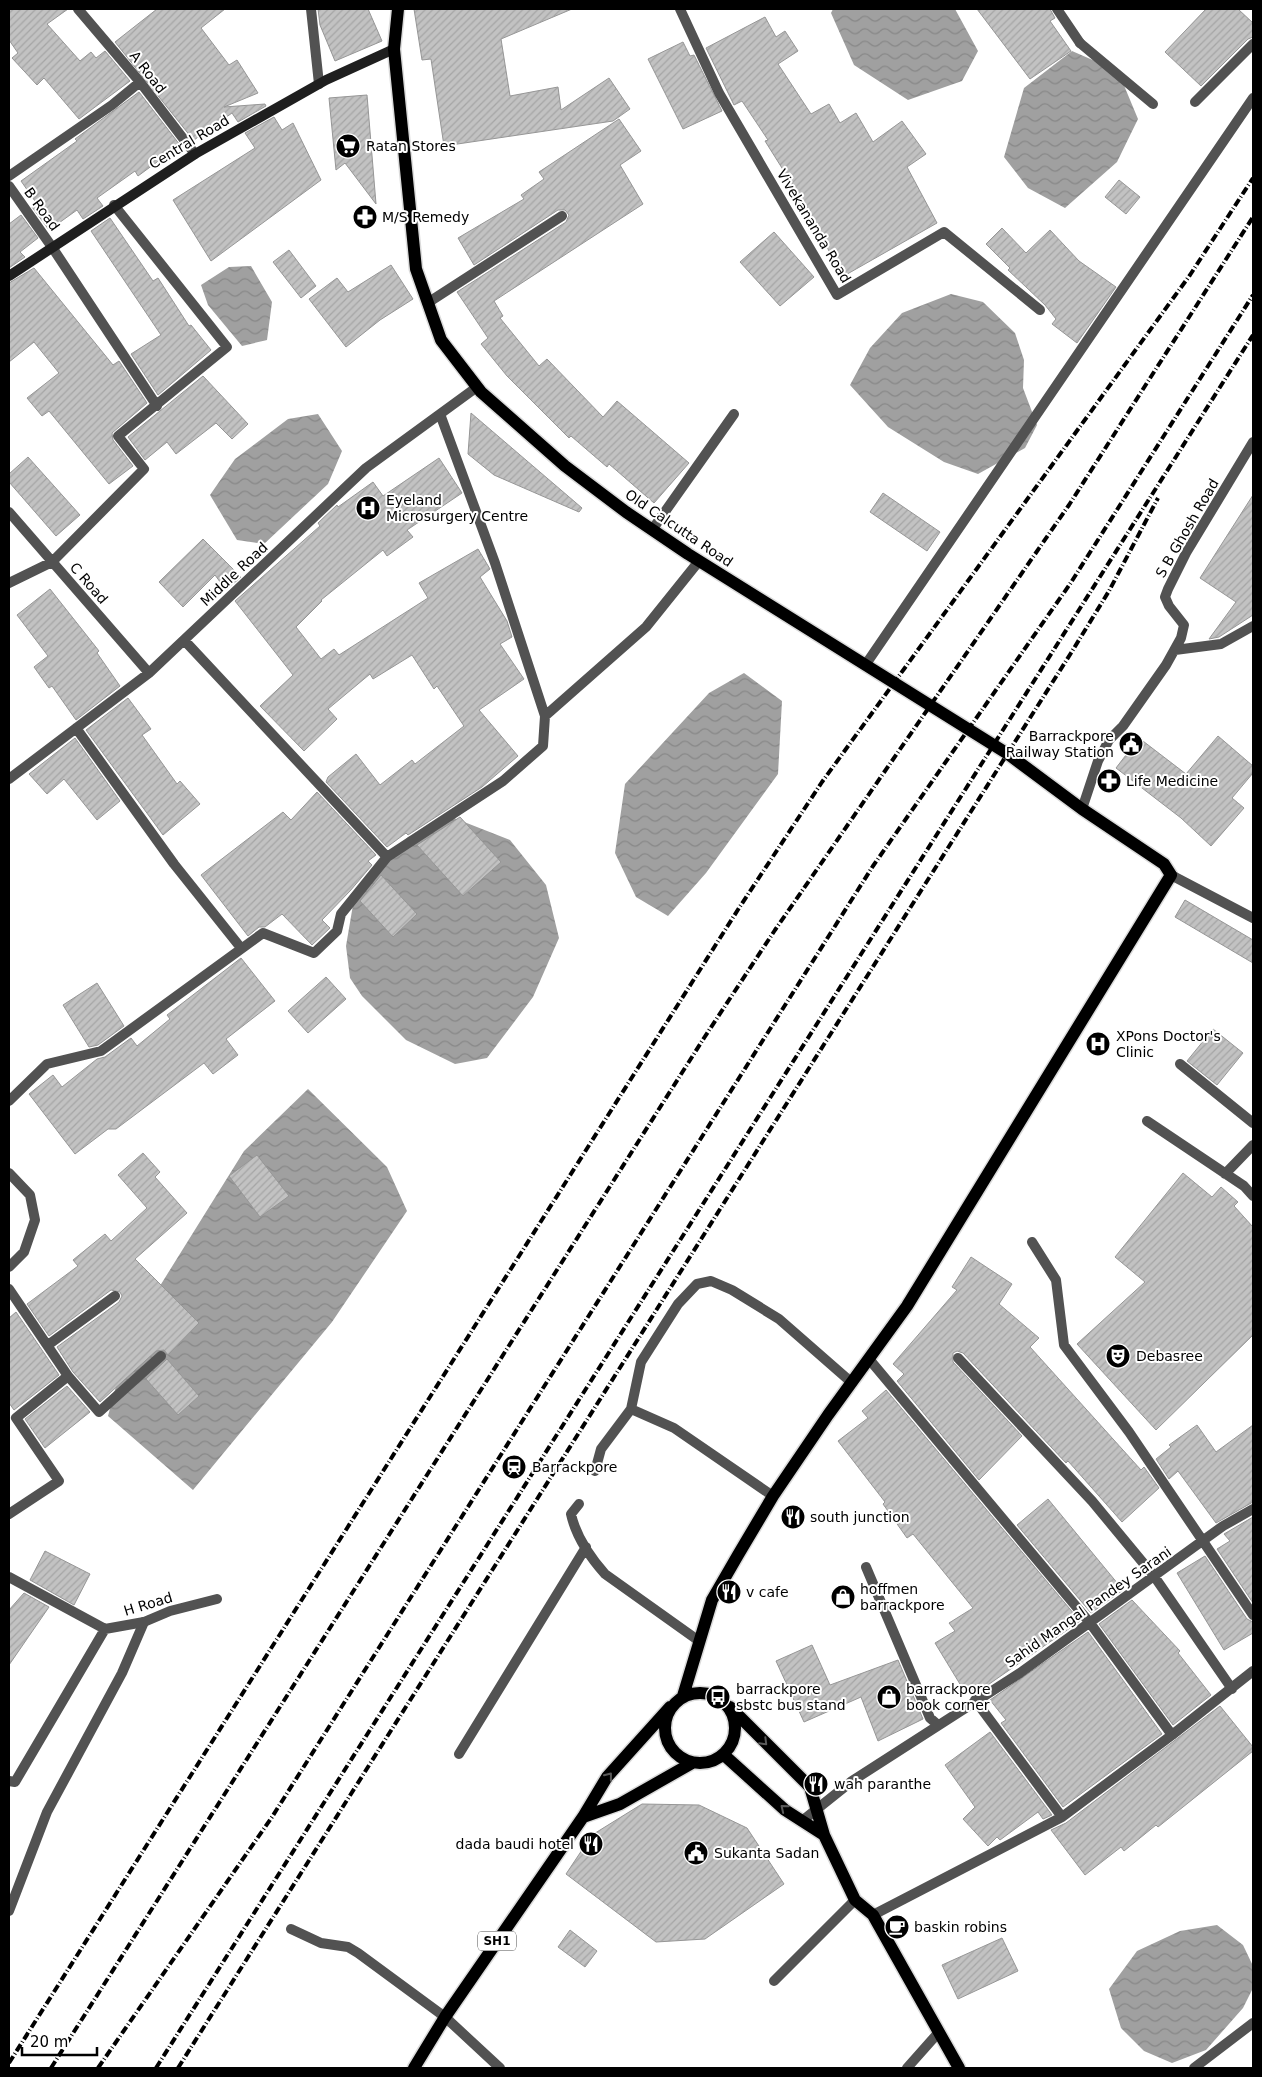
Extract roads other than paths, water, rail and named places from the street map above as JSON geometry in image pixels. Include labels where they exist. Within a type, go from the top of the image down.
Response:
[{"type":"main road","name":"Old Calcutta Road","points":[[398,9],[394,49],[416,269],[441,340],[477,387],[565,466],[652,530],[1008,754],[1082,809],[1164,864],[1171,875]]},
{"type":"main road","points":[[958,2068],[873,1915],[855,1900],[824,1835],[810,1787],[717,1696],[700,1692],[683,1696],[712,1600],[773,1496],[851,1382],[907,1306],[1171,875]]},
{"type":"main road","name":"SH1","points":[[414,2068],[444,2017],[583,1817],[607,1778],[670,1707],[683,1696]]},
{"type":"main road","points":[[670,1707],[664,1724],[667,1740],[677,1755],[692,1763],[709,1763],[724,1755],[734,1740],[736,1724],[730,1708]]},
{"type":"main road","points":[[724,1755],[785,1810],[824,1835]]},
{"type":"main road","points":[[583,1817],[620,1804],[692,1763]]},
{"type":"street","name":"A Road","points":[[78,9],[140,82],[195,154]]},
{"type":"street","points":[[311,9],[319,84]]},
{"type":"street","name":"Vivekananda Road","points":[[680,9],[719,93],[837,295],[944,232],[1040,310]]},
{"type":"street","points":[[1057,9],[1080,43],[1153,104]]},
{"type":"street","points":[[1195,102],[1253,44]]},
{"type":"street","name":"Central Road","points":[[9,276],[114,205],[195,154],[319,84],[394,49]]},
{"type":"street","points":[[9,176],[112,105],[140,82]]},
{"type":"street","points":[[866,664],[1253,98]]},
{"type":"street","name":"B Road","points":[[9,186],[52,247],[156,406]]},
{"type":"street","points":[[9,583],[52,562],[144,469],[118,436],[227,347],[114,205]]},
{"type":"street","points":[[429,302],[562,216]]},
{"type":"street","name":"Middle Road","points":[[10,776],[149,673],[366,468],[477,387]]},
{"type":"street","points":[[9,1101],[47,1064],[101,1051],[263,932],[314,953],[337,931],[341,914],[387,857],[503,781],[543,746],[545,716],[495,563],[440,414]]},
{"type":"street","points":[[652,530],[734,414]]},
{"type":"street","name":"S B Ghosh Road","points":[[1082,809],[1098,761],[1109,740],[1123,726],[1175,650],[1184,626],[1165,598],[1168,589],[1186,552],[1253,442]]},
{"type":"street","name":"C Road","points":[[9,512],[149,673]]},
{"type":"street","points":[[545,716],[646,627],[699,561]]},
{"type":"street","points":[[1175,650],[1221,644],[1253,626]]},
{"type":"street","points":[[184,640],[387,857]]},
{"type":"street","points":[[76,728],[174,864],[242,948]]},
{"type":"street","points":[[1171,875],[1253,918]]},
{"type":"street","points":[[1180,1064],[1253,1122]]},
{"type":"street","points":[[1147,1121],[1244,1186],[1253,1196]]},
{"type":"street","points":[[1225,1174],[1253,1145]]},
{"type":"street","points":[[9,1173],[30,1195],[35,1220],[24,1252],[9,1267]]},
{"type":"street","points":[[1032,1242],[1056,1280],[1064,1345],[1129,1432],[1253,1615]]},
{"type":"street","points":[[595,1471],[601,1449],[631,1409],[641,1362],[678,1304],[698,1284],[711,1281],[732,1290],[779,1320],[851,1382]]},
{"type":"street","points":[[9,1289],[68,1376],[99,1412],[161,1356]]},
{"type":"street","points":[[48,1346],[115,1296]]},
{"type":"street","points":[[958,1358],[1092,1501],[1154,1576],[1232,1689]]},
{"type":"street","points":[[869,1359],[1090,1622],[1172,1735]]},
{"type":"street","points":[[9,1514],[59,1481],[16,1418],[68,1376]]},
{"type":"street","points":[[631,1409],[674,1428],[773,1496]]},
{"type":"street","points":[[579,1504],[571,1514],[574,1530],[606,1574],[699,1641]]},
{"type":"street","name":"Sahid Mangal Pandey Sarani","points":[[802,1821],[852,1781],[975,1700],[1020,1673],[1204,1542],[1223,1526],[1253,1509]]},
{"type":"street","points":[[459,1754],[586,1548]]},
{"type":"street","points":[[866,1568],[930,1718],[938,1725]]},
{"type":"street","points":[[9,1781],[15,1782],[105,1629],[10,1580]]},
{"type":"street","name":"H Road","points":[[105,1629],[144,1622],[170,1611],[217,1599]]},
{"type":"street","points":[[9,1911],[47,1812],[122,1673],[144,1622]]},
{"type":"street","points":[[873,1915],[1062,1817],[1172,1735],[1253,1671]]},
{"type":"street","points":[[975,1700],[1062,1817]]},
{"type":"street","points":[[774,1980],[855,1900]]},
{"type":"street","points":[[291,1930],[320,1943],[348,1947],[444,2017],[500,2068]]},
{"type":"street","points":[[1194,2068],[1253,2023]]},
{"type":"street","points":[[907,2068],[939,2032]]},
{"type":"water","points":[[833,9],[955,9],[978,51],[962,81],[908,100],[854,65],[831,13]]},
{"type":"water","points":[[1072,51],[1118,71],[1138,119],[1117,162],[1065,208],[1028,188],[1004,157],[1024,88]]},
{"type":"water","points":[[251,266],[272,302],[267,340],[242,346],[208,305],[201,285],[229,267]]},
{"type":"water","points":[[951,294],[983,302],[1015,333],[1024,360],[1023,388],[1037,425],[1025,448],[978,474],[944,462],[888,427],[850,385],[870,348],[902,313]]},
{"type":"water","points":[[318,414],[342,451],[328,484],[264,544],[237,540],[210,495],[235,459],[288,419]]},
{"type":"water","points":[[744,673],[782,701],[778,774],[706,873],[668,916],[636,897],[615,853],[625,784],[709,693]]},
{"type":"water","points":[[454,818],[510,840],[546,885],[559,938],[533,997],[487,1058],[455,1064],[406,1040],[362,996],[350,978],[346,946],[355,893],[408,837]]},
{"type":"water","points":[[308,1089],[387,1167],[407,1211],[332,1322],[193,1490],[108,1416],[130,1334],[244,1151]]},
{"type":"water","points":[[1217,1925],[1243,1945],[1253,1966],[1253,1988],[1243,2008],[1206,2050],[1172,2063],[1144,2051],[1121,2028],[1109,1989],[1137,1951],[1180,1931]]},
{"type":"railway","points":[[9,2063],[739,908],[822,782],[1190,275],[1253,178]]},
{"type":"railway","points":[[51,2068],[704,1038],[775,930],[1069,505],[1253,217]]},
{"type":"railway","points":[[98,2068],[272,1817],[873,866],[1070,584],[1253,295]]},
{"type":"railway","points":[[156,2068],[1253,335]]},
{"type":"railway","points":[[178,2068],[1071,653],[1109,591],[1158,498]]},
{"type":"place","name":"Ratan Stores","points":[[348,146]]},
{"type":"place","name":"M/S Remedy","points":[[365,217]]},
{"type":"place","name":"Eyeland Microsurgery Centre","points":[[368,508]]},
{"type":"place","name":"Barrackpore Railway Station","points":[[1131,744]]},
{"type":"place","name":"Life Medicine","points":[[1109,781]]},
{"type":"place","name":"XPons Doctor's Clinic","points":[[1098,1044]]},
{"type":"place","name":"Debasree","points":[[1118,1356]]},
{"type":"place","name":"Barrackpore","points":[[514,1467]]},
{"type":"place","name":"south junction","points":[[793,1517]]},
{"type":"place","name":"v cafe","points":[[729,1592]]},
{"type":"place","name":"hoffmen barrackpore","points":[[843,1597]]},
{"type":"place","name":"barrackpore sbstc bus stand","points":[[718,1697]]},
{"type":"place","name":"barrackpore book corner","points":[[889,1697]]},
{"type":"place","name":"wah paranthe","points":[[816,1784]]},
{"type":"place","name":"dada baudi hotel","points":[[591,1844]]},
{"type":"place","name":"Sukanta Sadan","points":[[696,1853]]},
{"type":"place","name":"baskin robins","points":[[897,1927]]}]
